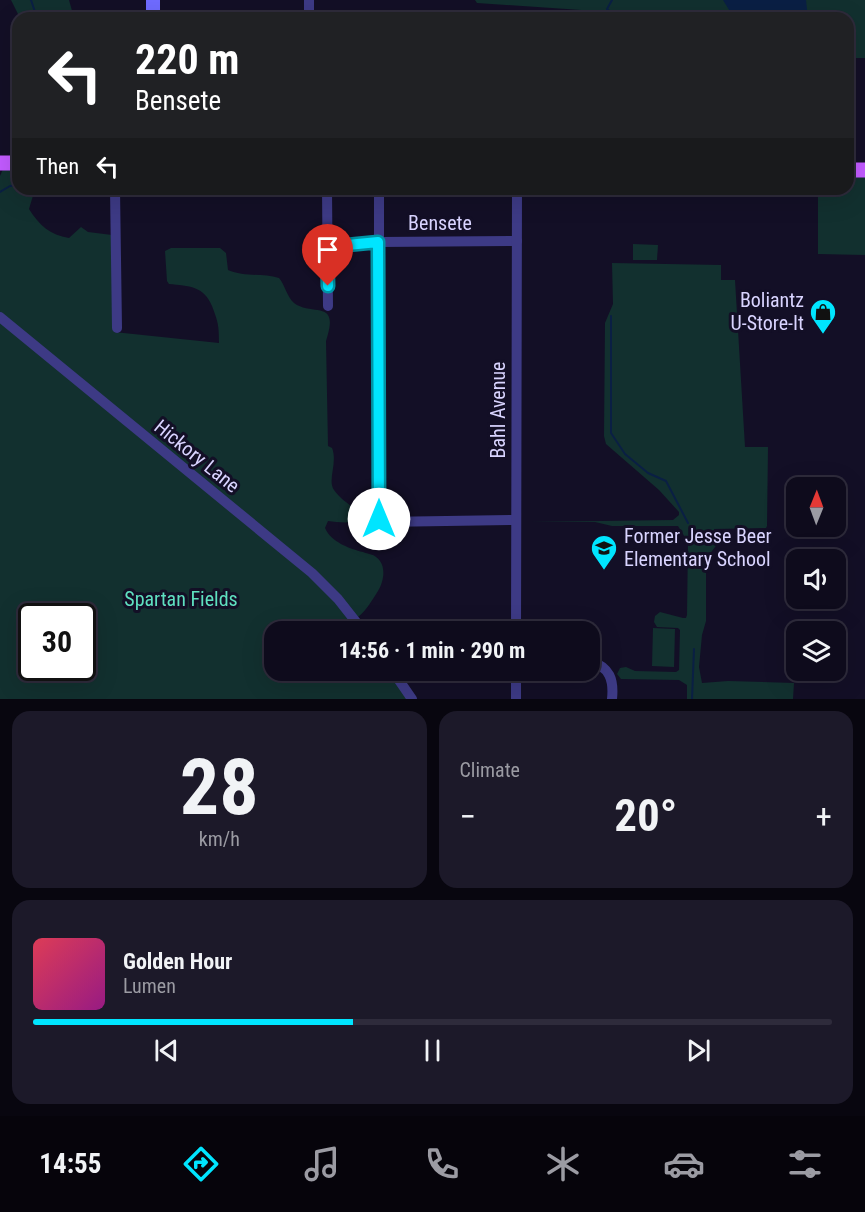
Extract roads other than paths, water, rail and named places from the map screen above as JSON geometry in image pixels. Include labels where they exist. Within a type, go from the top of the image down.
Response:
[{"type":"street","points":[[115,195],[117,328]]},
{"type":"street","points":[[327,195],[328,306]]},
{"type":"street","points":[[379,195],[379,519],[382,522],[516,520]]},
{"type":"street","name":"Bahl Avenue","points":[[516,621],[517,195]]},
{"type":"street","name":"Bensete","points":[[327,247],[378,242],[517,241]]},
{"type":"street","name":"Hickory Lane","points":[[0,317],[312,573],[338,599],[355,621]]},
{"type":"street","points":[[600,665],[611,676],[612,699]]},
{"type":"street","points":[[400,681],[412,699]]},
{"type":"street","points":[[516,681],[516,699]]},
{"type":"water","points":[[723,0],[806,0],[807,12],[730,12]]},
{"type":"waterway","points":[[31,0],[35,12]]},
{"type":"waterway","points":[[611,12],[607,9],[612,0]]},
{"type":"waterway","points":[[0,192],[12,186]]},
{"type":"waterway","points":[[611,316],[611,433],[625,454],[648,473],[666,481],[688,523]]},
{"type":"waterway","points":[[692,699],[694,649]]},
{"type":"place","name":"Boliantz U-Store-It","points":[[823,335]]},
{"type":"place","name":"Former Jesse Beer Elementary School","points":[[604,571]]},
{"type":"park label","name":"Spartan Fields","points":[[181,599]]}]
